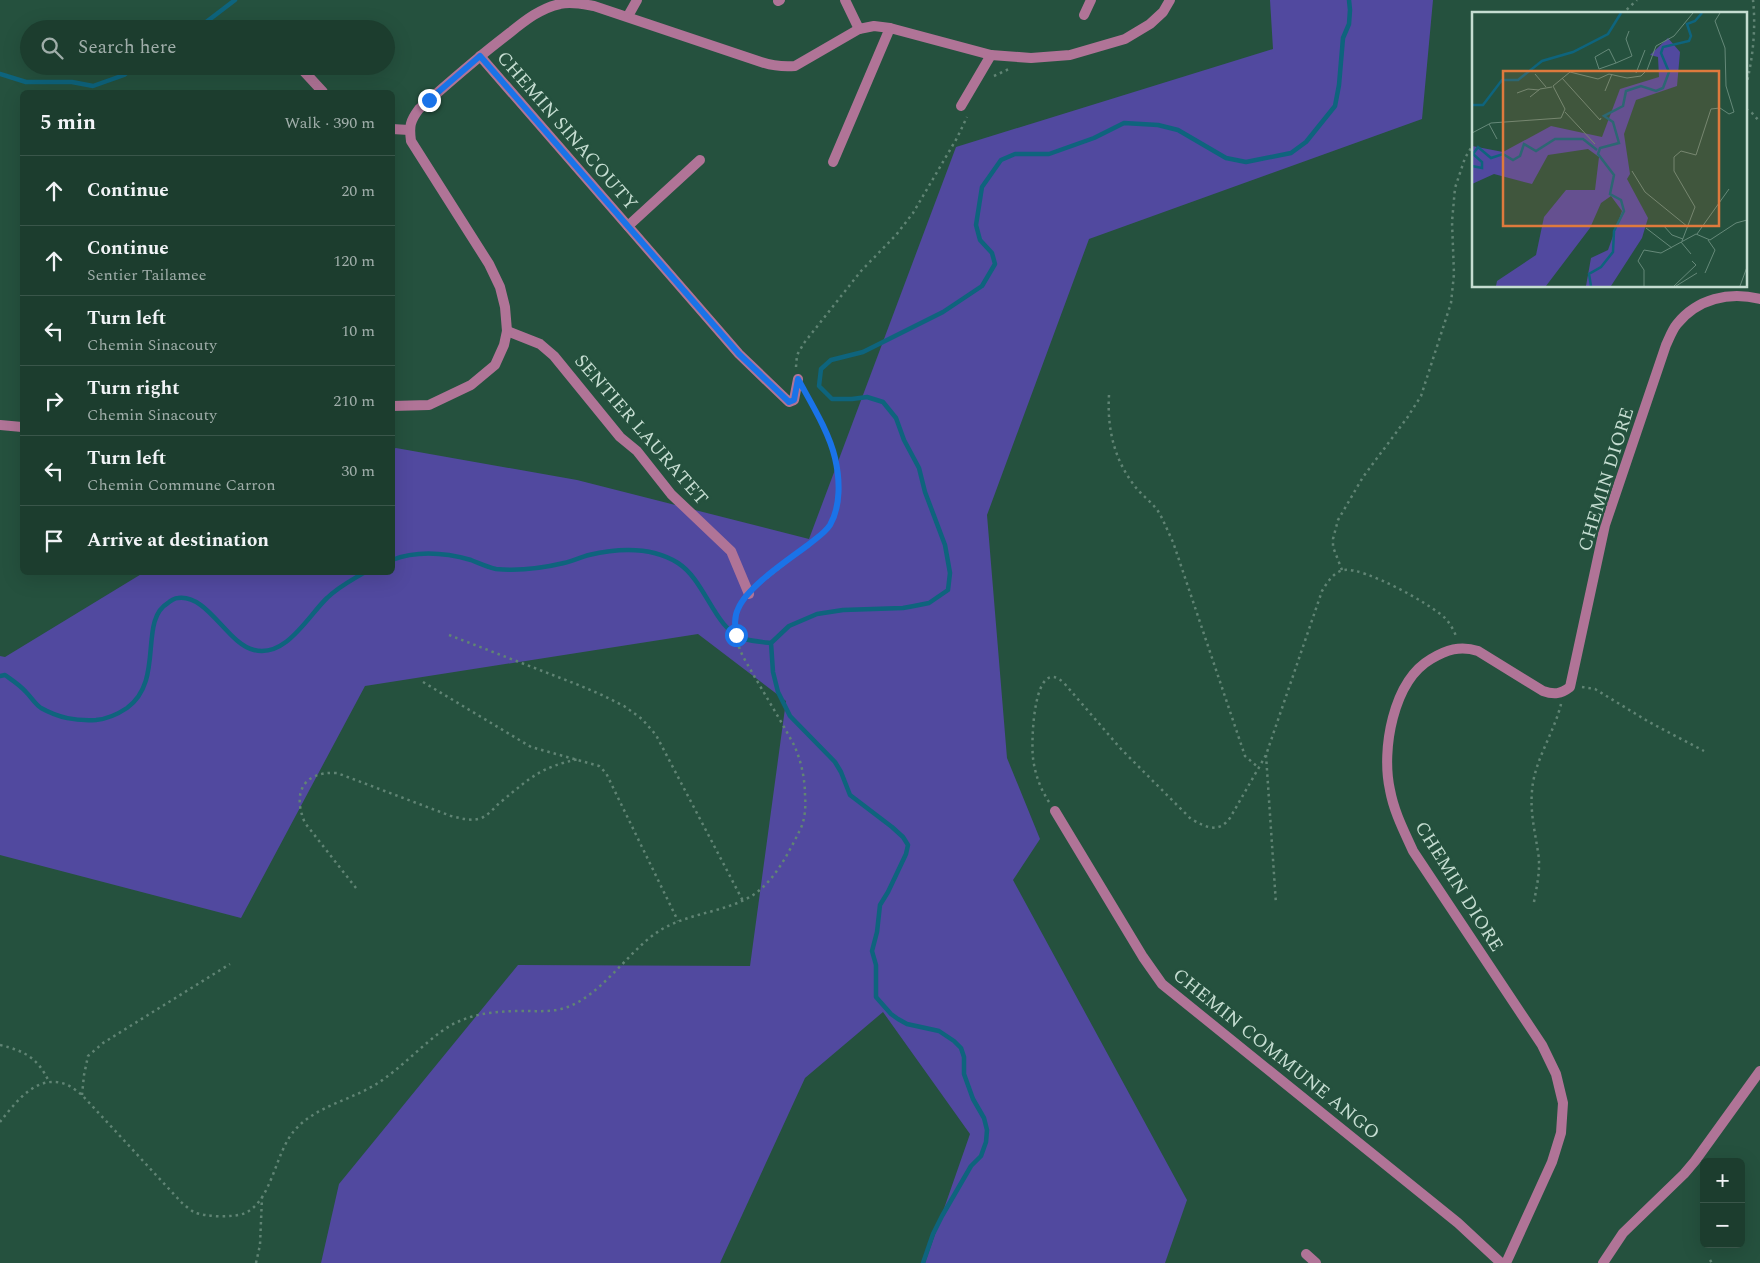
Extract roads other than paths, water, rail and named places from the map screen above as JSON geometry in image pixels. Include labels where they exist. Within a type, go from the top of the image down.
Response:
[{"type":"street","points":[[628,16],[637,0]]},
{"type":"street","points":[[845,0],[859,29]]},
{"type":"street","points":[[1084,15],[1091,0]]},
{"type":"street","points":[[395,406],[429,405],[471,385],[495,365],[504,345],[507,330],[505,307],[500,287],[489,264],[411,141],[409,130],[411,120],[419,109],[480,56],[533,15],[546,8],[562,3],[594,6],[775,67],[795,66],[859,29],[874,26],[890,28],[991,55],[1031,58],[1070,55],[1125,39],[1150,24],[1163,12],[1170,0]]},
{"type":"street","points":[[833,162],[890,28]]},
{"type":"street","points":[[964,110],[991,55]]},
{"type":"street","name":"CHEMIN SINACOUTY","points":[[480,56],[739,354],[789,402],[794,400],[798,379]]},
{"type":"street","points":[[307,75],[321,90]]},
{"type":"street","points":[[395,129],[409,130]]},
{"type":"street","name":"CHEMIN SINACOUTY","points":[[628,226],[700,160]]},
{"type":"street","name":"CHEMIN DIORE","points":[[1506,1263],[1552,1162],[1561,1133],[1563,1103],[1560,1089],[1556,1074],[1542,1045],[1413,851],[1397,816],[1389,789],[1390,731],[1404,688],[1414,673],[1428,661],[1444,652],[1470,648],[1543,691],[1553,694],[1567,690],[1605,525],[1666,345],[1677,324],[1696,307],[1708,300],[1740,295],[1760,299]]},
{"type":"street","name":"SENTIER LAURATET","points":[[507,330],[540,344],[554,356],[620,436],[637,451],[671,494],[731,551],[749,594]]},
{"type":"street","points":[[0,425],[20,427]]},
{"type":"street","name":"CHEMIN COMMUNE ANGO","points":[[1055,811],[1143,957],[1162,984],[1458,1223],[1501,1263]]},
{"type":"street","points":[[1604,1263],[1623,1233],[1695,1161],[1760,1071]]},
{"type":"street","points":[[1306,1254],[1316,1263]]},
{"type":"waterway","points":[[209,20],[235,0]]},
{"type":"waterway","points":[[923,1263],[933,1234],[942,1216],[971,1166],[981,1156],[986,1142],[987,1130],[984,1118],[973,1099],[964,1074],[964,1057],[961,1048],[939,1031],[907,1024],[898,1019],[876,997],[876,965],[872,951],[877,932],[880,905],[906,854],[908,845],[903,837],[892,827],[850,795],[835,762],[790,716],[778,692],[773,672],[771,643],[789,626],[817,614],[843,610],[903,608],[929,603],[948,590],[950,573],[945,545],[925,492],[919,468],[904,440],[896,418],[883,402],[867,397],[832,399],[819,386],[821,369],[831,360],[863,352],[943,312],[982,286],[995,264],[992,253],[980,240],[976,225],[982,187],[1001,160],[1015,154],[1049,154],[1094,138],[1124,123],[1158,125],[1178,130],[1226,158],[1246,162],[1291,153],[1306,142],[1335,106],[1339,85],[1343,38],[1349,24],[1349,0]]},
{"type":"waterway","points":[[0,74],[26,82],[72,82],[93,86],[124,75]]},
{"type":"waterway","points":[[395,559],[412,555],[442,554],[471,560],[496,569],[513,570],[556,565],[589,555],[612,551],[646,551],[668,557],[688,571],[717,615],[734,634],[744,639],[771,643]]},
{"type":"waterway","points":[[0,676],[5,675],[24,689],[39,706],[54,714],[81,720],[104,719],[127,708],[138,696],[145,683],[149,667],[154,623],[159,611],[169,602],[178,598],[189,599],[199,604],[244,646],[254,650],[266,651],[286,642],[331,594],[360,575]]}]
